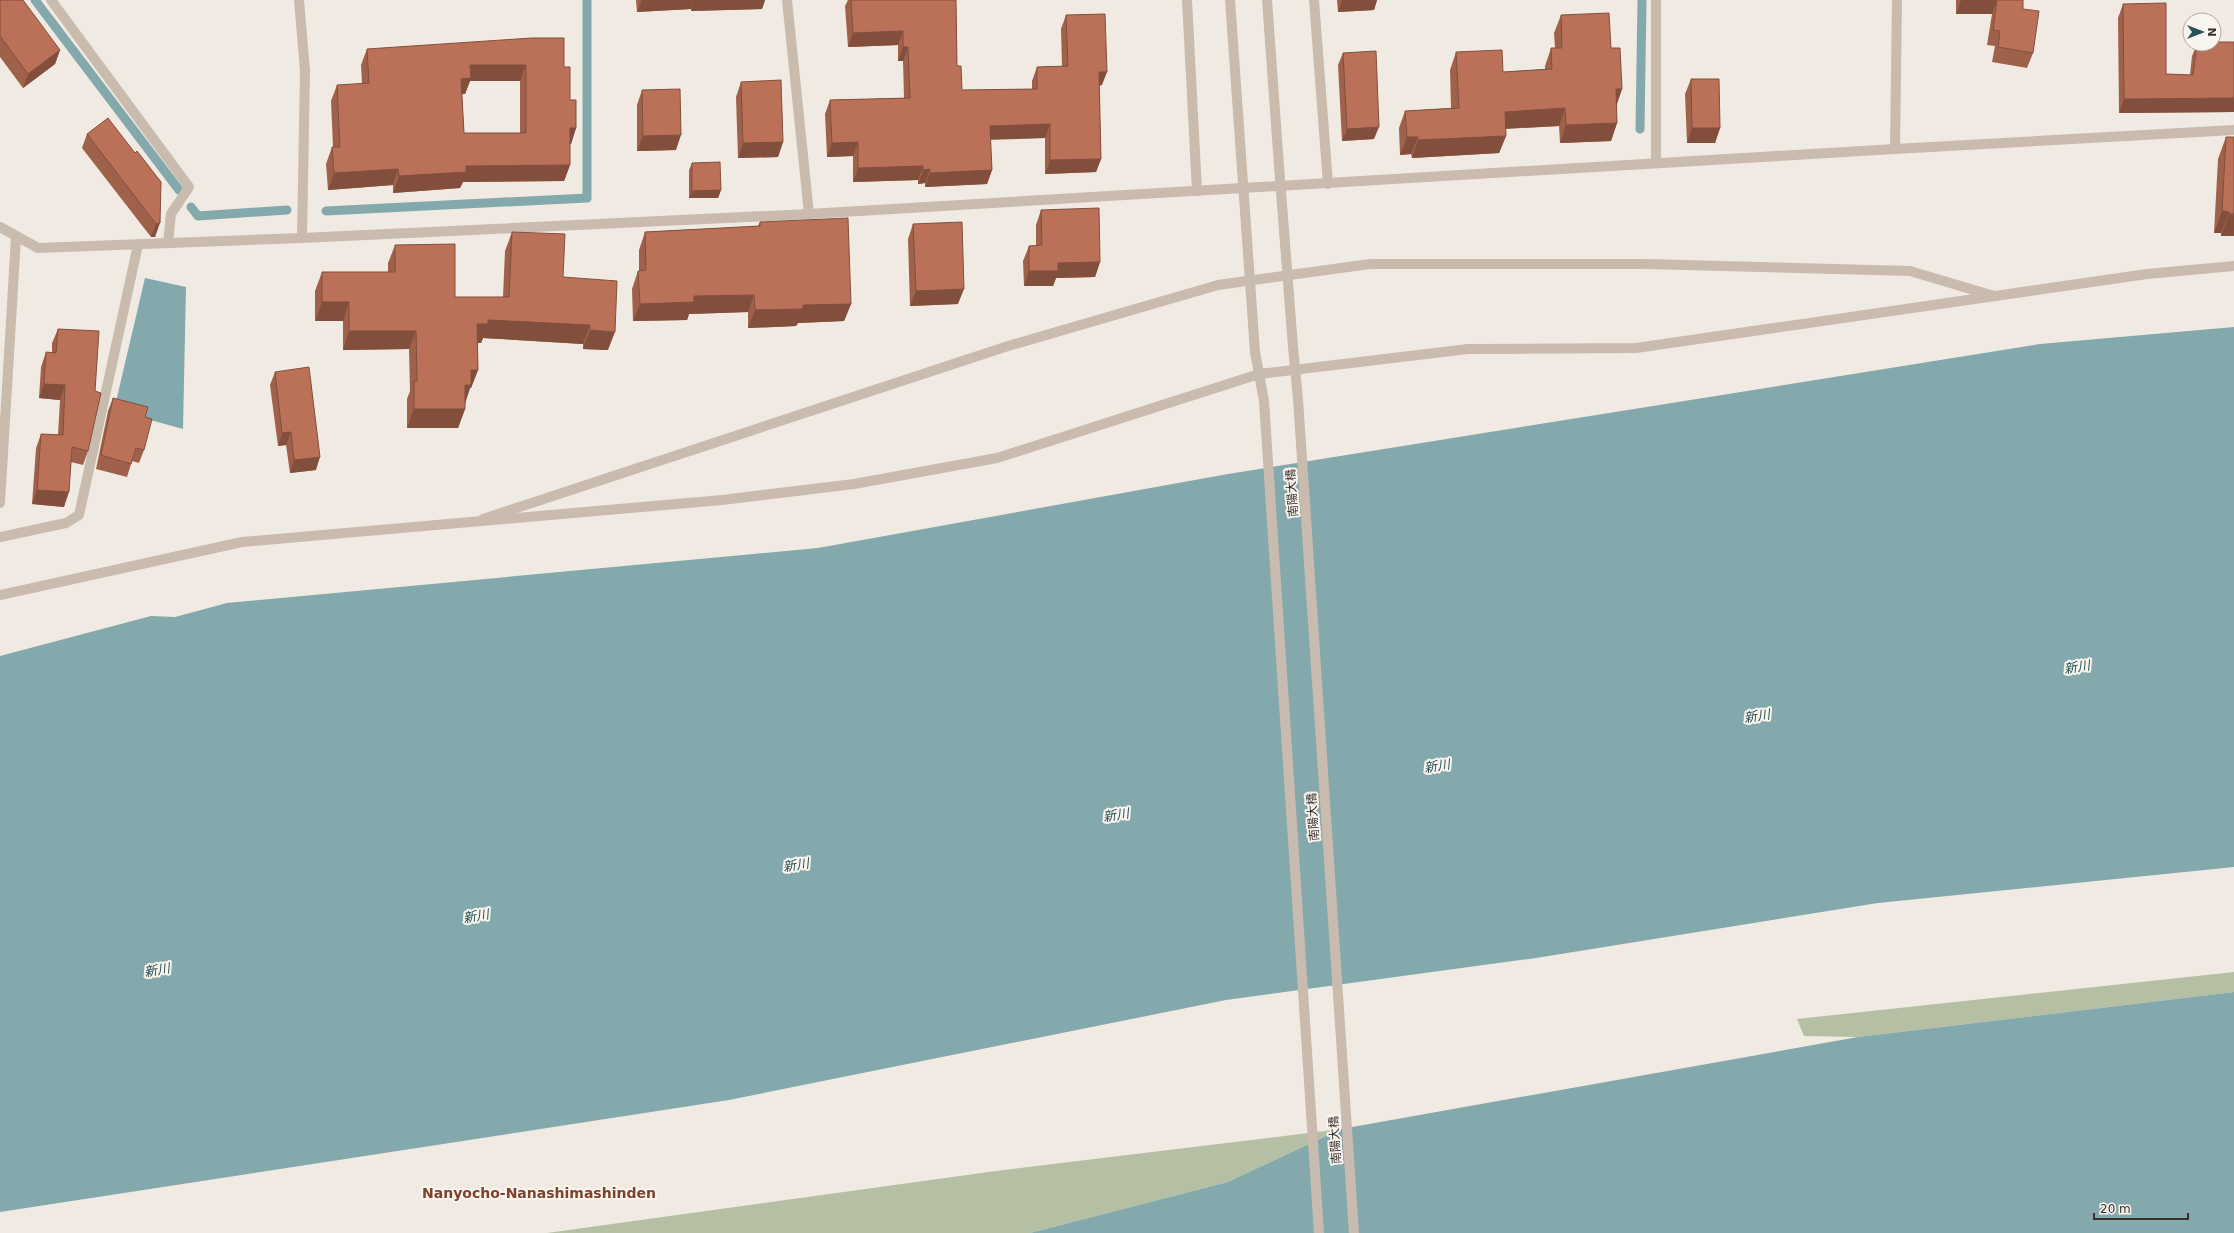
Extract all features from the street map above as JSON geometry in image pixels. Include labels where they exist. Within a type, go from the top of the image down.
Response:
[{"type":"street","points":[[51,0],[189,187],[171,214],[168,243]]},
{"type":"street","points":[[299,0],[305,71],[302,238]]},
{"type":"street","points":[[787,0],[809,214]]},
{"type":"street","points":[[1187,0],[1197,191]]},
{"type":"street","name":"南陽大橋","points":[[1230,0],[1255,352],[1264,401],[1319,1233]]},
{"type":"street","name":"南陽大橋","points":[[1267,0],[1298,399],[1354,1233]]},
{"type":"street","points":[[1314,0],[1328,184]]},
{"type":"street","points":[[1656,0],[1656,162]]},
{"type":"street","points":[[1895,149],[1897,0]]},
{"type":"street","points":[[0,227],[16,238],[38,248],[302,238],[809,214],[1328,184],[1656,162],[2234,130]]},
{"type":"street","points":[[0,503],[16,238]]},
{"type":"street","points":[[0,537],[66,523],[79,515],[138,245]]},
{"type":"street","points":[[479,520],[1008,346],[1218,285],[1370,264],[1646,264],[1910,271],[1994,296]]},
{"type":"street","points":[[0,595],[242,542],[479,520],[722,500],[854,484],[997,458],[1260,374],[1468,349],[1636,348],[2147,274],[2234,266]]},
{"type":"green space","points":[[2234,972],[2234,992],[1858,1037],[1804,1036],[1797,1019]]},
{"type":"green space","points":[[1341,1129],[1228,1182],[1030,1233],[547,1233],[996,1171]]},
{"type":"water","points":[[145,278],[186,287],[183,429],[114,410]]},
{"type":"water","name":"新川","points":[[2234,327],[2234,867],[1878,903],[1536,958],[1226,1000],[729,1100],[0,1212],[0,656],[151,616],[175,617],[227,603],[818,548],[1228,474],[2040,344]]},
{"type":"water","points":[[2234,992],[2234,1233],[1030,1233],[1228,1182],[1341,1129],[1858,1037]]},
{"type":"building","points":[[0,0],[23,0],[60,50],[28,74],[0,36]]},
{"type":"building","points":[[851,0],[956,0],[957,66],[961,66],[962,90],[1037,89],[1037,67],[1068,66],[1066,15],[1105,14],[1107,72],[1099,72],[1101,159],[1050,160],[1050,124],[990,126],[992,170],[930,173],[930,169],[923,170],[923,166],[858,168],[858,142],[832,143],[830,100],[910,98],[908,47],[903,47],[903,31],[853,33]]},
{"type":"building","points":[[1997,0],[2023,0],[2023,9],[2039,11],[2033,53],[1998,47],[2000,31],[1993,30]]},
{"type":"building","points":[[2166,3],[2166,74],[2193,75],[2196,52],[2222,52],[2222,42],[2234,42],[2234,98],[2124,99],[2123,4]]},
{"type":"building","points":[[1609,13],[1611,48],[1620,48],[1622,89],[1616,89],[1617,123],[1566,125],[1565,108],[1505,112],[1506,136],[1418,140],[1418,137],[1407,137],[1405,111],[1459,108],[1456,52],[1502,50],[1503,72],[1552,69],[1551,48],[1562,48],[1561,15]]},
{"type":"building","points":[[532,38],[564,38],[564,67],[570,67],[570,100],[576,100],[576,128],[570,128],[570,165],[466,166],[466,172],[399,176],[398,169],[334,173],[332,147],[340,147],[337,85],[369,83],[367,49]],"holes":[[[470,65],[526,65],[526,133],[464,133],[461,79],[471,78]]]},
{"type":"building","points":[[1376,51],[1379,127],[1347,129],[1343,53]]},
{"type":"building","points":[[1691,79],[1719,79],[1720,128],[1692,128]]},
{"type":"building","points":[[781,80],[783,142],[743,143],[741,82]]},
{"type":"building","points":[[680,89],[681,135],[643,136],[642,90]]},
{"type":"building","points":[[108,118],[135,153],[137,151],[161,182],[160,223],[156,224],[87,134]]},
{"type":"building","points":[[2226,137],[2234,137],[2234,214],[2229,214],[2229,212],[2222,211]]},
{"type":"building","points":[[720,162],[721,190],[692,191],[692,163]]},
{"type":"building","points":[[1099,208],[1100,262],[1058,263],[1058,271],[1029,271],[1029,246],[1042,245],[1041,210]]},
{"type":"building","points":[[848,218],[851,304],[803,305],[803,309],[755,310],[754,295],[694,296],[694,302],[640,304],[638,271],[646,270],[645,232],[760,226],[760,222]]},
{"type":"building","points":[[962,222],[964,289],[916,291],[913,224]]},
{"type":"building","points":[[512,232],[565,234],[563,277],[617,281],[615,332],[590,330],[590,325],[488,320],[488,324],[477,324],[478,370],[471,370],[471,385],[465,385],[465,409],[414,409],[414,381],[417,381],[416,331],[349,331],[349,302],[322,302],[322,272],[395,272],[395,245],[455,244],[455,297],[509,297]]},
{"type":"building","points":[[58,329],[99,331],[95,391],[101,393],[88,451],[72,447],[69,492],[37,490],[41,434],[63,435],[65,385],[44,384],[46,352],[56,353]]},
{"type":"building","points":[[309,367],[320,457],[294,460],[291,432],[282,433],[275,372]]},
{"type":"building","points":[[113,398],[148,407],[145,417],[152,419],[144,450],[136,448],[131,464],[101,455]]},
{"type":"waterway","points":[[35,0],[179,190]]},
{"type":"waterway","points":[[326,211],[587,198],[587,0]]},
{"type":"waterway","points":[[1640,129],[1642,0]]},
{"type":"waterway","points":[[191,207],[198,216],[287,210]]},
{"type":"district","name":"Nanyocho-Nanashimashinden","points":[[539,1193]]}]
